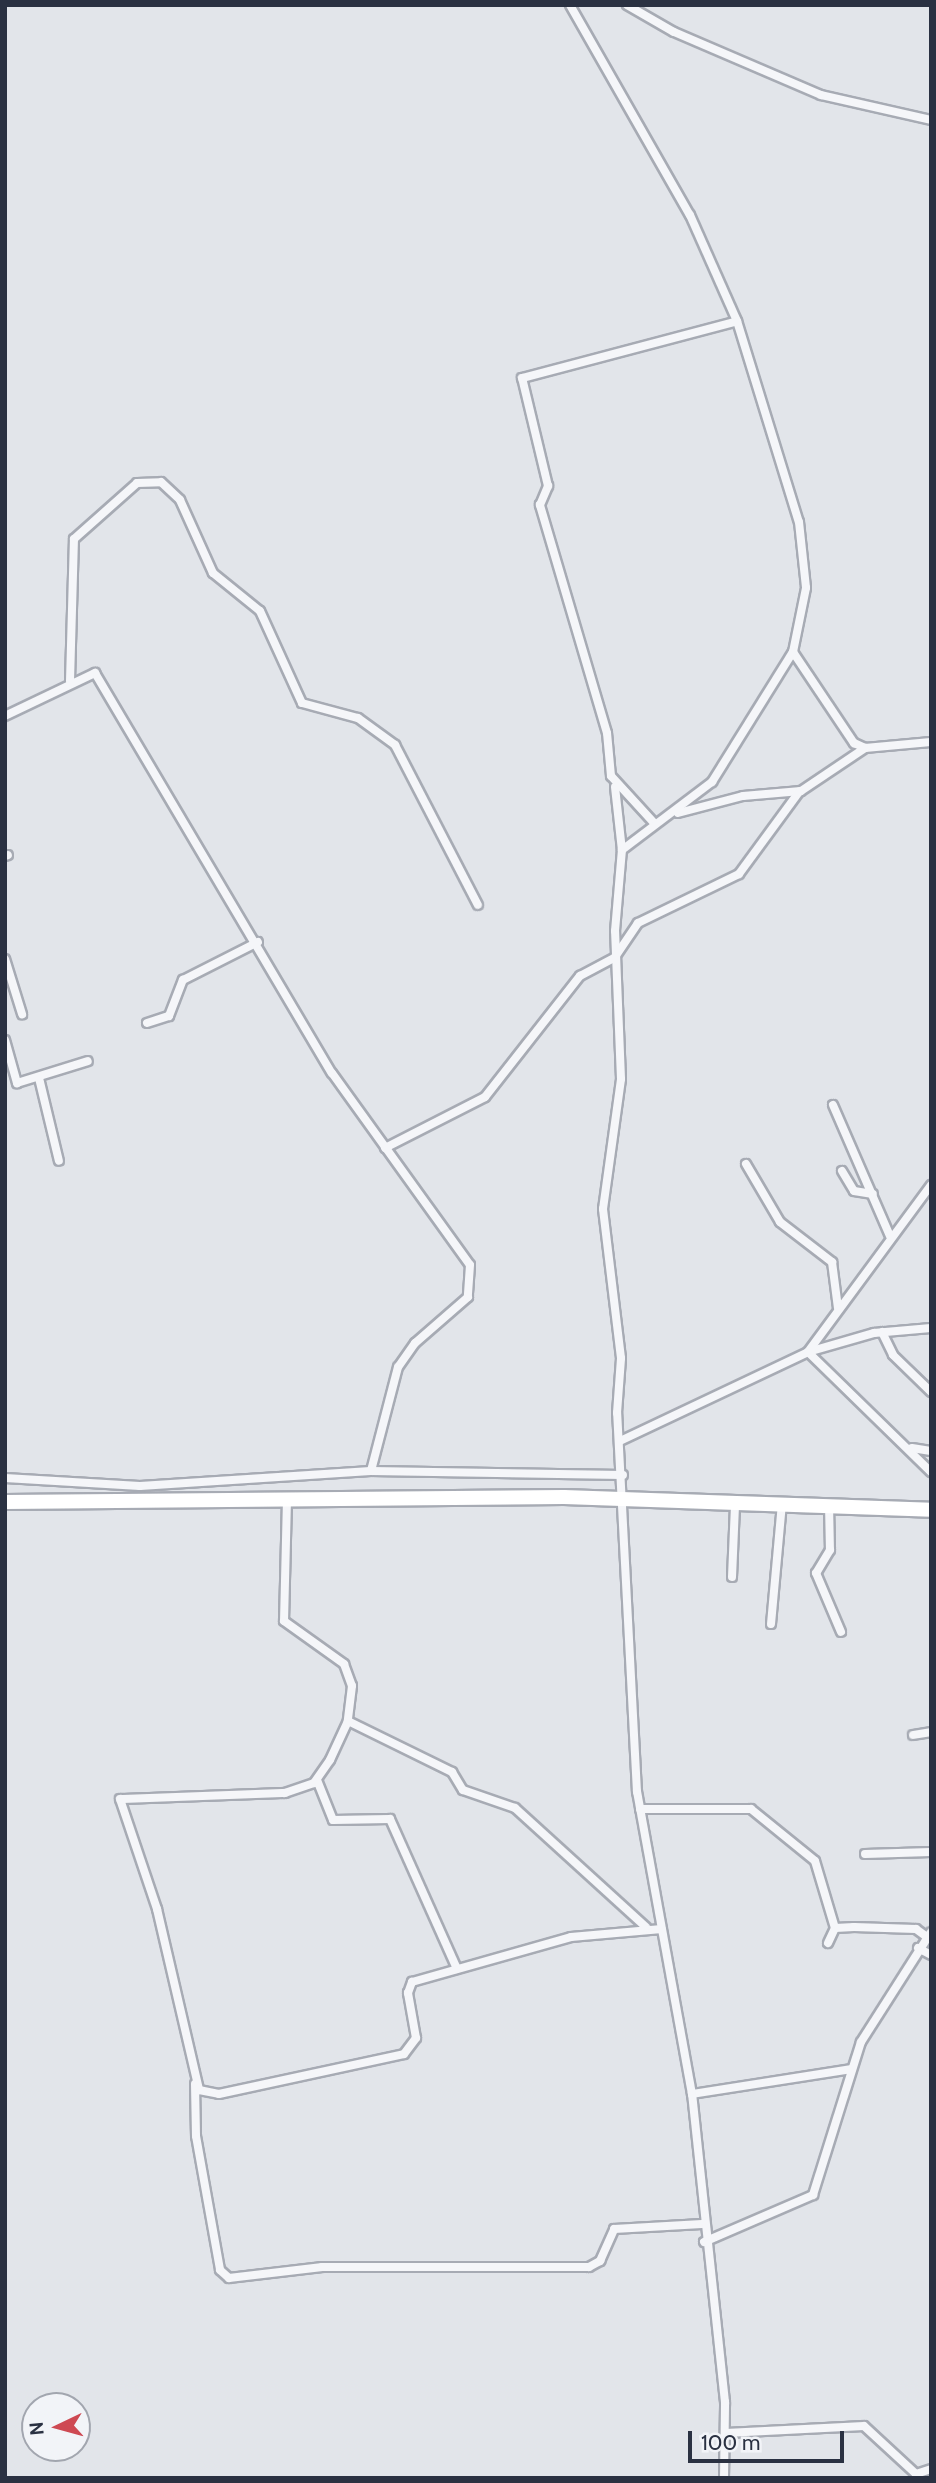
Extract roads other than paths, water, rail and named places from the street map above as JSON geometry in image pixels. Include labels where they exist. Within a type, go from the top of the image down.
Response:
[{"type":"highway","points":[[5,1502],[625,1500],[735,1505],[829,1504],[931,1510]]},
{"type":"street","points":[[570,5],[690,215],[737,321],[799,522],[806,587],[793,652],[712,782],[622,850]]},
{"type":"street","points":[[627,5],[803,88],[931,120]]},
{"type":"street","points":[[724,2478],[726,2432],[702,2224],[692,2094],[640,1809],[621,1441],[621,1346],[603,1223],[621,1079],[615,957],[622,850],[607,733],[540,505],[548,486],[522,378],[737,321]]},
{"type":"street","points":[[70,681],[74,540],[137,483],[160,482],[180,500],[213,573],[260,611],[302,703],[358,718],[395,745],[478,905]]},
{"type":"street","points":[[793,652],[840,729],[865,748]]},
{"type":"street","points":[[5,716],[90,673],[100,679],[258,942],[332,1073],[450,1233],[473,1278],[468,1297],[398,1367],[371,1471]]},
{"type":"street","points":[[385,1148],[485,1097],[563,993],[615,957],[638,923],[739,874],[799,792],[865,748],[931,742]]},
{"type":"street","points":[[615,786],[655,824]]},
{"type":"street","points":[[671,814],[743,796],[799,792]]},
{"type":"street","points":[[147,1023],[169,1016],[183,979],[258,942]]},
{"type":"street","points":[[5,959],[22,1014]]},
{"type":"street","points":[[5,1040],[18,1083],[88,1062]]},
{"type":"street","points":[[39,1078],[59,1161]]},
{"type":"street","points":[[833,1105],[890,1236]]},
{"type":"street","points":[[746,1164],[780,1222],[832,1262],[838,1308]]},
{"type":"street","points":[[842,1171],[854,1191],[873,1194]]},
{"type":"street","points":[[808,1353],[890,1236],[931,1185]]},
{"type":"street","points":[[621,1441],[808,1353],[882,1332],[931,1328]]},
{"type":"street","points":[[882,1332],[893,1355],[931,1392]]},
{"type":"street","points":[[808,1353],[912,1448],[931,1472]]},
{"type":"street","points":[[912,1448],[931,1451]]},
{"type":"street","points":[[5,1478],[140,1486],[371,1471],[623,1475]]},
{"type":"street","points":[[288,1499],[284,1621],[344,1664],[352,1686],[348,1721],[317,1780],[263,1795],[120,1799],[157,1909],[195,2080],[196,2136],[220,2270],[229,2278],[321,2267],[589,2267],[600,2261],[614,2229],[702,2224]]},
{"type":"street","points":[[5,1509],[25,1502]]},
{"type":"street","points":[[771,1624],[782,1503]]},
{"type":"street","points":[[829,1504],[830,1550],[816,1573],[841,1632]]},
{"type":"street","points":[[732,1577],[735,1505]]},
{"type":"street","points":[[348,1721],[452,1772],[463,1790],[515,1808],[646,1927]]},
{"type":"street","points":[[913,1735],[931,1732]]},
{"type":"street","points":[[317,1780],[333,1820],[390,1819],[457,1969]]},
{"type":"street","points":[[640,1809],[751,1809],[815,1861],[835,1928],[828,1943]]},
{"type":"street","points":[[865,1854],[931,1852]]},
{"type":"street","points":[[704,2242],[814,2195],[851,2069],[918,1948],[929,1934],[891,1926],[835,1928]]},
{"type":"street","points":[[195,2080],[204,2094],[219,2094],[404,2054],[416,2038],[409,1985],[570,1937],[646,1927],[662,1929]]},
{"type":"street","points":[[918,1948],[931,1955]]},
{"type":"street","points":[[692,2094],[851,2069]]},
{"type":"street","points":[[726,2432],[864,2426],[916,2474],[931,2469]]}]
